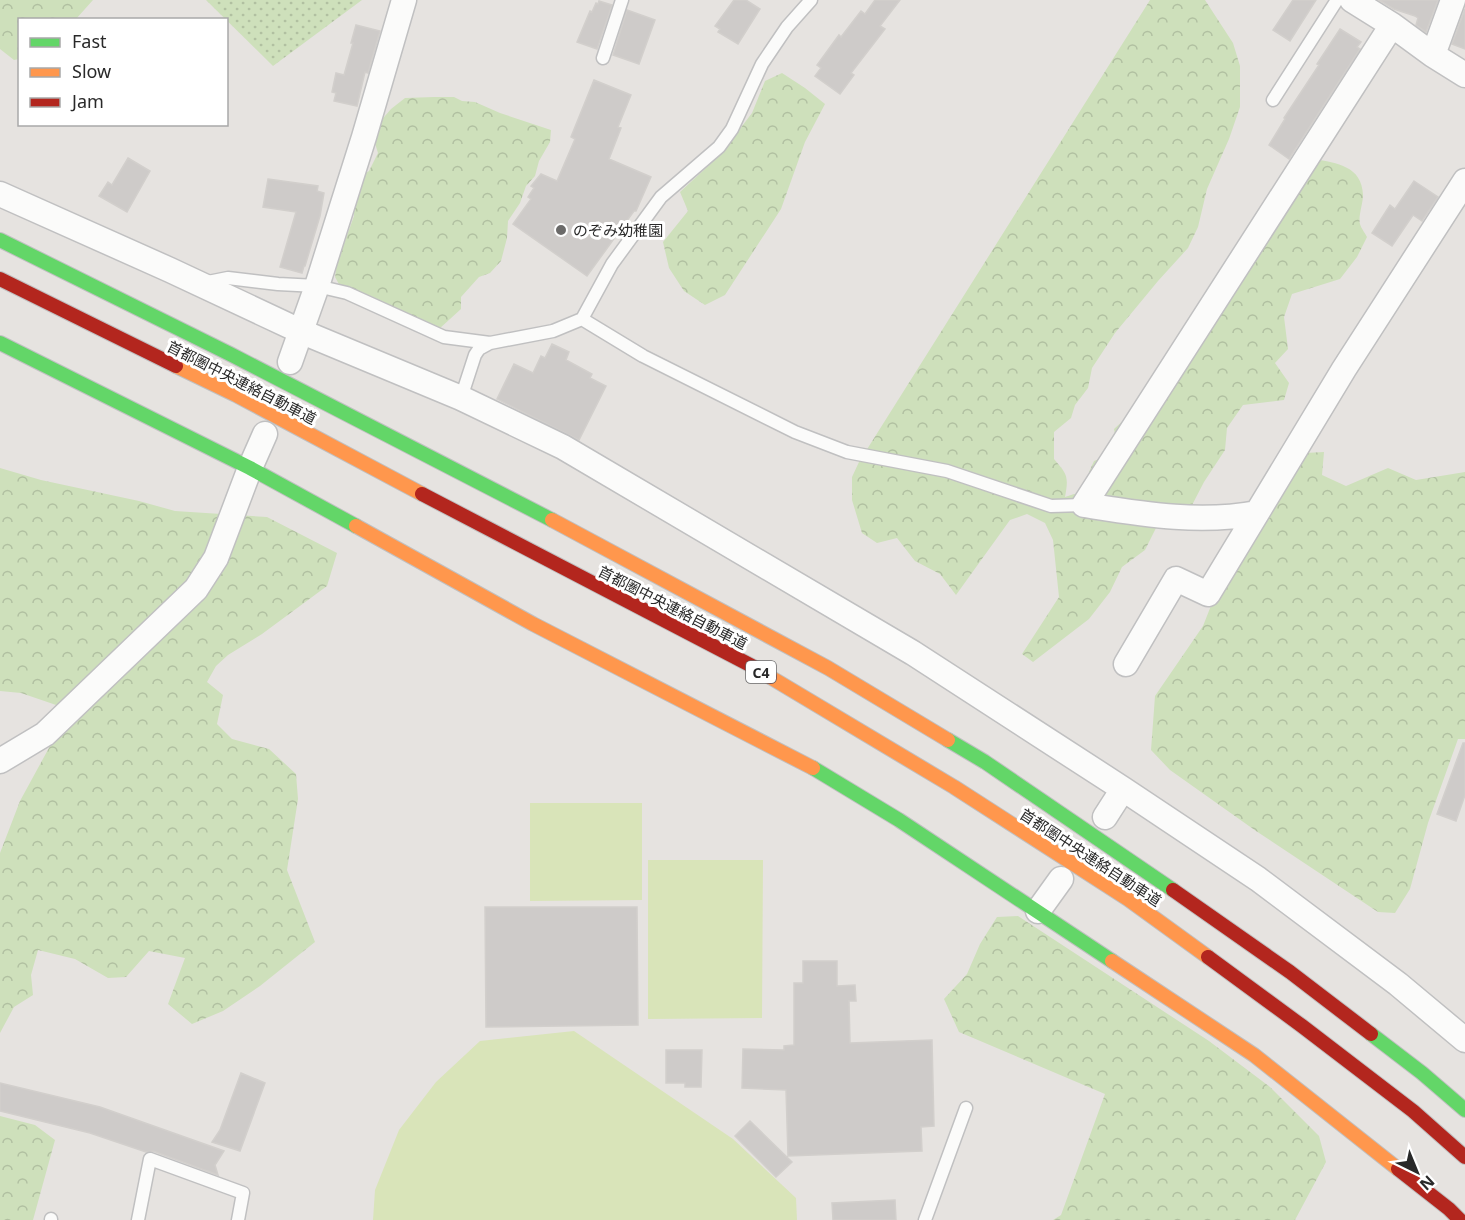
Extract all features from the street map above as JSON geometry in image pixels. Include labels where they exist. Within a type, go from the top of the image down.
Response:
[{"type":"main road","name":"首都圏中央連絡自動車道","points":[[0,240],[230,354],[569,528],[828,668],[985,762],[1151,875],[1290,972],[1422,1073],[1465,1110]]},
{"type":"main road","name":"首都圏中央連絡自動車道","points":[[0,279],[236,395],[511,542],[752,666],[934,775],[1128,899],[1302,1026],[1413,1111],[1465,1157]]},
{"type":"main road","points":[[0,343],[250,468],[533,624],[812,767],[899,820],[1254,1055],[1460,1220]]},
{"type":"street","points":[[290,362],[364,138],[404,0]]},
{"type":"street","points":[[1433,55],[1453,0]]},
{"type":"street","points":[[1361,3],[1465,75]]},
{"type":"street","points":[[1257,513],[1219,518],[1166,517],[1084,505],[1392,25]]},
{"type":"street","points":[[1126,664],[1176,579],[1208,594],[1344,369],[1465,181]]},
{"type":"street","points":[[0,194],[300,331],[461,399],[563,447],[913,652],[1123,789],[1258,879],[1398,984],[1465,1040]]},
{"type":"street","points":[[0,761],[45,734],[196,589],[216,558],[265,434]]},
{"type":"street","points":[[1105,817],[1123,789]]},
{"type":"street","points":[[1038,911],[1061,879]]},
{"type":"lane","points":[[603,58],[622,0]]},
{"type":"lane","points":[[461,399],[479,349],[490,343],[553,331],[582,320],[612,264],[661,197],[719,147],[732,129],[762,64],[787,27],[811,0]]},
{"type":"lane","points":[[1274,100],[1337,0]]},
{"type":"lane","points":[[200,284],[228,278],[317,286],[347,293],[444,337],[490,343]]},
{"type":"lane","points":[[582,320],[643,356],[795,432],[847,452],[946,471],[1051,506],[1084,505]]},
{"type":"lane","points":[[925,1220],[966,1108]]},
{"type":"lane","points":[[138,1220],[150,1159],[243,1193],[238,1220]]},
{"type":"green space","points":[[0,0],[93,0],[77,18],[18,18],[18,59],[14,60],[0,49]]},
{"type":"green space","points":[[206,0],[362,0],[273,66],[228,22],[228,18],[224,18]]},
{"type":"green space","points":[[1150,0],[1205,0],[1233,43],[1240,66],[1240,107],[1207,189],[1198,227],[1188,248],[1115,333],[1092,368],[1088,388],[1075,405],[1071,418],[1054,432],[1054,459],[1067,480],[1065,497],[1074,494],[1081,495],[1088,486],[1089,472],[1094,461],[1109,455],[1117,444],[1114,429],[1126,418],[1314,159],[1347,168],[1358,178],[1362,185],[1363,195],[1360,224],[1367,237],[1357,257],[1340,279],[1292,294],[1284,317],[1288,349],[1275,363],[1289,383],[1284,400],[1243,405],[1227,428],[1225,450],[1190,509],[1157,526],[1145,550],[1122,567],[1110,592],[1089,619],[1033,662],[1022,654],[1059,597],[1053,540],[1045,523],[1027,514],[1010,520],[956,595],[940,574],[915,561],[897,538],[877,543],[862,533],[852,500],[852,477],[859,462]]},
{"type":"green space","points":[[782,73],[825,104],[805,142],[781,209],[725,295],[705,305],[684,291],[669,268],[663,242],[688,211],[680,192],[720,155],[752,113],[765,81]]},
{"type":"green space","points":[[454,97],[462,101],[475,102],[551,130],[550,142],[539,161],[535,176],[526,186],[520,203],[508,221],[507,238],[501,261],[490,273],[479,277],[461,297],[461,309],[439,329],[371,296],[340,286],[335,277],[337,263],[354,216],[354,204],[362,175],[369,171],[378,153],[373,137],[378,124],[405,98]]},
{"type":"green space","points":[[1324,452],[1322,475],[1346,486],[1388,468],[1416,480],[1465,472],[1465,739],[1458,739],[1428,823],[1410,889],[1395,913],[1378,912],[1256,831],[1170,770],[1151,750],[1155,696],[1203,626],[1216,593],[1305,453]]},
{"type":"green space","points":[[0,468],[41,480],[175,511],[267,517],[337,553],[327,586],[262,634],[228,655],[216,666],[207,682],[223,695],[217,724],[232,739],[269,749],[296,774],[298,799],[287,870],[315,942],[260,986],[223,1011],[192,1024],[168,1004],[185,958],[149,951],[126,977],[108,978],[75,959],[38,950],[31,975],[33,995],[14,1007],[0,1033],[0,853],[20,801],[50,746],[59,706],[21,693],[0,691]]},
{"type":"green space","points":[[530,803],[642,803],[642,900],[530,901]]},
{"type":"green space","points":[[648,860],[763,860],[762,1018],[648,1019]]},
{"type":"green space","points":[[1018,916],[1209,1041],[1270,1087],[1319,1136],[1326,1162],[1295,1220],[1053,1220],[1061,1215],[1105,1094],[959,1032],[944,999],[967,974],[980,944],[997,917]]},
{"type":"green space","points":[[574,1031],[733,1139],[796,1198],[797,1220],[373,1220],[375,1190],[399,1130],[436,1082],[480,1041]]},
{"type":"green space","points":[[0,1116],[35,1125],[55,1140],[33,1220],[0,1220]]},
{"type":"building","points":[[734,0],[746,0],[760,9],[738,44],[718,32],[720,29],[715,26]]},
{"type":"building","points":[[875,0],[900,0],[880,26],[885,29],[851,73],[854,75],[840,94],[815,76],[821,68],[817,65],[839,35],[841,37],[861,11],[865,14]]},
{"type":"building","points":[[1293,0],[1316,0],[1290,41],[1273,30]]},
{"type":"building","points":[[1379,0],[1438,0],[1426,32],[1416,25],[1418,18],[1394,9]]},
{"type":"building","points":[[599,1],[612,5],[597,49],[577,42],[590,11],[592,12]]},
{"type":"building","points":[[1465,9],[1465,49],[1452,44]]},
{"type":"building","points":[[627,10],[655,20],[639,64],[613,55]]},
{"type":"building","points":[[356,25],[380,31],[368,73],[365,72],[357,106],[334,101],[336,93],[332,92],[336,73],[344,75]]},
{"type":"building","points":[[1340,29],[1361,42],[1357,47],[1360,49],[1289,159],[1269,145]]},
{"type":"building","points":[[594,80],[631,95],[618,127],[621,128],[609,159],[651,177],[636,211],[587,276],[513,224],[531,199],[528,197],[534,188],[531,186],[541,174],[557,181],[575,139],[571,137]]},
{"type":"building","points":[[128,158],[150,171],[127,212],[99,196],[108,182],[112,185]]},
{"type":"building","points":[[268,179],[318,186],[317,191],[324,193],[320,216],[302,273],[280,267],[296,212],[263,207]]},
{"type":"building","points":[[1414,181],[1438,197],[1422,221],[1413,215],[1392,246],[1372,233],[1390,205],[1395,209]]},
{"type":"building","points":[[552,344],[569,352],[566,360],[592,374],[590,378],[606,386],[579,440],[497,399],[514,364],[533,373],[541,356],[545,358]]},
{"type":"building","points":[[1463,743],[1465,743],[1465,795],[1456,821],[1437,814]]},
{"type":"building","points":[[485,907],[637,907],[638,1025],[486,1027]]},
{"type":"building","points":[[803,961],[837,961],[837,986],[855,985],[856,1001],[849,1001],[850,1043],[932,1040],[934,1126],[921,1127],[922,1151],[788,1156],[786,1090],[742,1088],[743,1049],[784,1050],[784,1046],[794,1045],[794,983],[803,983]]},
{"type":"building","points":[[666,1050],[702,1050],[701,1087],[685,1087],[685,1083],[666,1083]]},
{"type":"building","points":[[241,1073],[265,1083],[240,1151],[212,1142],[220,1130]]},
{"type":"building","points":[[0,1083],[100,1107],[224,1151],[215,1165],[218,1175],[153,1151],[146,1152],[90,1133],[0,1111]]},
{"type":"building","points":[[750,1121],[792,1162],[776,1177],[735,1136]]},
{"type":"building","points":[[895,1200],[896,1220],[833,1220],[832,1203]]},
{"type":"traffic: fast","points":[[0,240],[230,354],[552,520]]},
{"type":"traffic: fast","points":[[0,343],[250,468],[356,526]]},
{"type":"traffic: fast","points":[[948,740],[985,762],[1173,890]]},
{"type":"traffic: fast","points":[[813,768],[899,820],[1112,961]]},
{"type":"traffic: fast","points":[[1371,1034],[1465,1110]]},
{"type":"traffic: slow","points":[[176,366],[236,395],[422,494]]},
{"type":"traffic: slow","points":[[552,520],[828,668],[948,740]]},
{"type":"traffic: slow","points":[[356,526],[533,624],[813,768]]},
{"type":"traffic: slow","points":[[770,677],[954,787],[1128,899],[1208,957]]},
{"type":"traffic: slow","points":[[1112,961],[1254,1055],[1398,1169]]},
{"type":"traffic: jam","points":[[0,279],[176,366]]},
{"type":"traffic: jam","points":[[422,494],[770,677]]},
{"type":"traffic: jam","points":[[1173,890],[1290,972],[1371,1034]]},
{"type":"traffic: jam","points":[[1208,957],[1413,1111],[1465,1157]]},
{"type":"traffic: jam","points":[[1398,1169],[1460,1220]]},
{"type":"place","name":"のぞみ幼稚園","points":[[561,230]]}]
